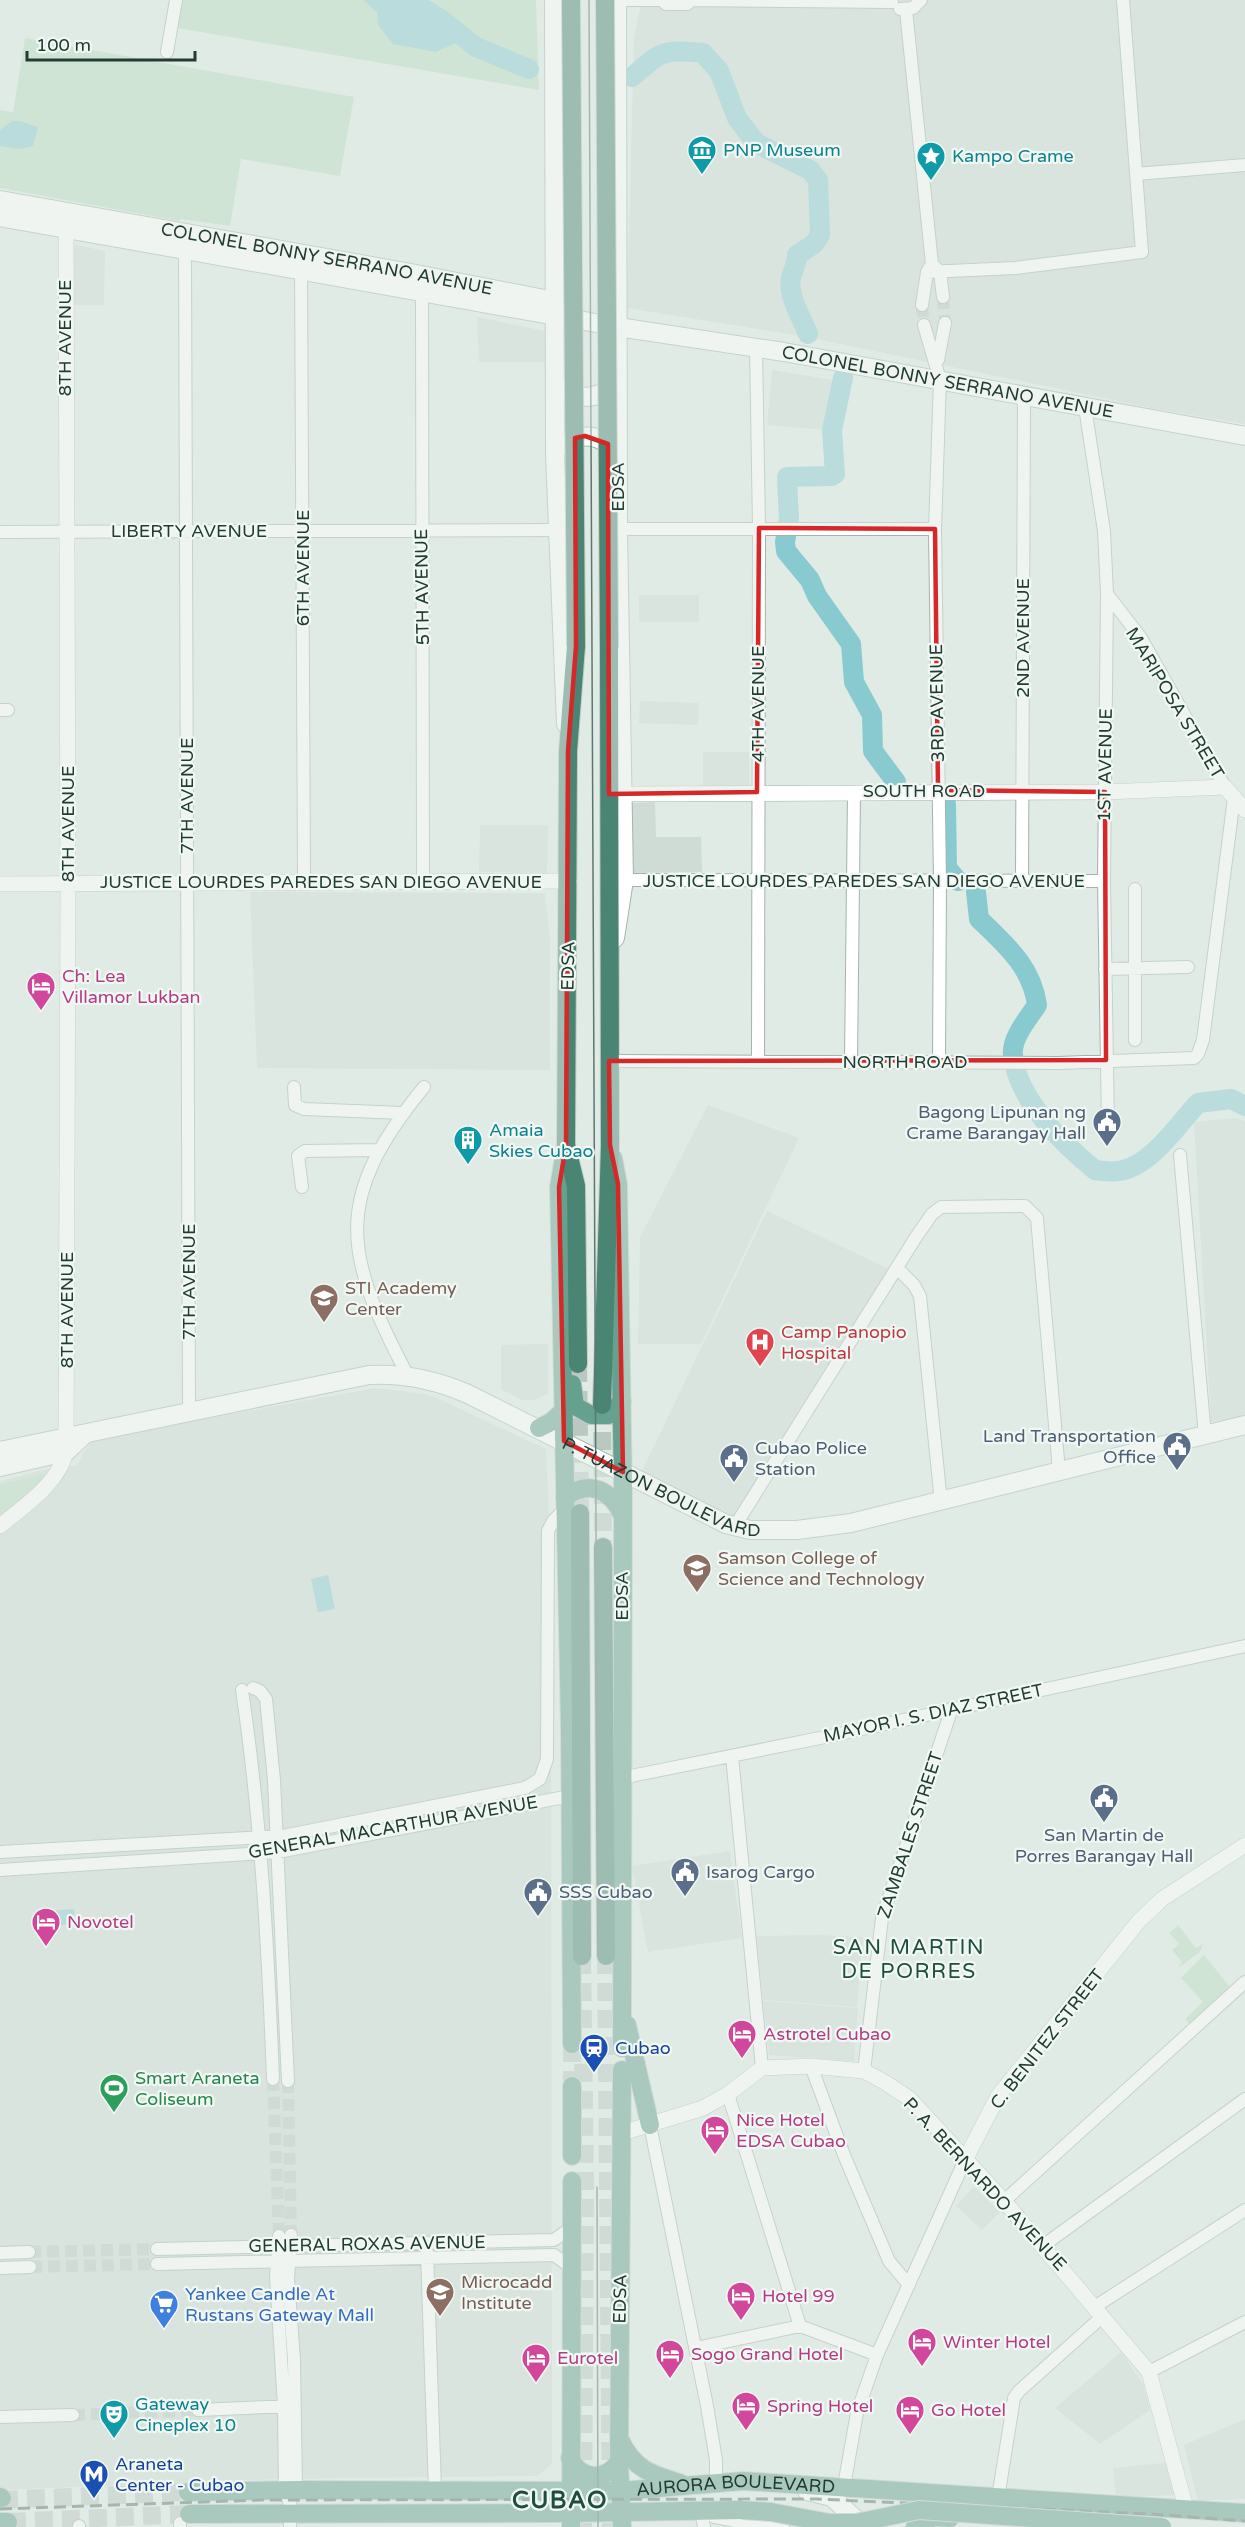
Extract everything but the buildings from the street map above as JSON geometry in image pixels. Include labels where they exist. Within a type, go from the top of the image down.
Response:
[{"type":"highway","name":"EDSA","points":[[570,1364],[576,1186],[566,1145],[568,751],[576,646],[571,0]]},
{"type":"highway","name":"EDSA","points":[[602,1405],[610,1144],[605,0]]},
{"type":"highway","name":"EDSA","points":[[570,1506],[582,1956]]},
{"type":"highway","name":"EDSA","points":[[603,1547],[606,1956]]},
{"type":"main road","name":"EDSA","points":[[554,0],[555,454],[563,700],[568,751]]},
{"type":"main road","name":"EDSA","points":[[609,972],[624,880],[618,529],[617,0]]},
{"type":"main road","name":"COLONEL BONNY SERRANO AVENUE","points":[[0,200],[65,220],[184,251],[301,263],[421,298],[554,308],[647,331],[939,372],[1024,395],[1245,436]]},
{"type":"main road","name":"COLONEL BONNY SERRANO AVENUE","points":[[0,217],[65,220],[301,263],[531,297],[554,308]]},
{"type":"main road","points":[[531,297],[553,269]]},
{"type":"main road","points":[[555,377],[569,393],[589,397],[604,392],[617,377]]},
{"type":"main road","points":[[555,454],[570,440],[585,436],[605,442],[618,457]]},
{"type":"main road","name":"EDSA","points":[[610,1144],[618,1184],[623,1472],[621,2048]]},
{"type":"main road","name":"EDSA","points":[[570,1364],[564,1410],[564,1441],[570,1506],[572,2044]]},
{"type":"main road","points":[[570,1364],[574,1403],[579,1410],[605,1416],[614,1412],[622,1401]]},
{"type":"main road","name":"P. TUAZON BOULEVARD","points":[[0,1467],[66,1444],[88,1432],[369,1375],[408,1376],[452,1387],[539,1428],[726,1524],[750,1530],[797,1530],[851,1523],[941,1502],[1245,1425]]},
{"type":"main road","points":[[539,1428],[551,1422],[564,1410]]},
{"type":"main road","points":[[0,1451],[66,1444]]},
{"type":"main road","points":[[570,1506],[584,1487],[601,1489],[614,1499],[623,1515]]},
{"type":"main road","points":[[622,2014],[631,2034],[650,2125]]},
{"type":"main road","name":"EDSA","points":[[621,2520],[619,2438],[622,2070]]},
{"type":"main road","points":[[572,2086],[572,2156]]},
{"type":"main road","points":[[572,2181],[570,2492],[574,2522],[593,2521],[609,2527]]},
{"type":"main road","points":[[619,2438],[627,2456],[635,2464],[665,2478],[693,2486]]},
{"type":"main road","points":[[570,2458],[577,2470],[590,2476],[610,2472],[619,2462]]},
{"type":"main road","name":"AURORA BOULEVARD","points":[[183,2521],[290,2505],[435,2490],[621,2491],[743,2481],[778,2486],[844,2486],[998,2498],[1245,2512]]},
{"type":"main road","points":[[778,2486],[824,2493],[838,2502],[864,2527]]},
{"type":"main road","name":"AURORA BOULEVARD","points":[[188,2492],[290,2505],[574,2522],[703,2516],[742,2510],[771,2512],[840,2524],[919,2510],[1162,2527]]},
{"type":"main road","points":[[703,2516],[780,2527]]},
{"type":"main road","points":[[915,2527],[934,2517],[1061,2527]]},
{"type":"street","points":[[167,52],[176,0]]},
{"type":"street","points":[[617,0],[662,0],[666,4],[687,4],[692,0],[891,1],[898,8],[906,10],[916,7],[921,0]]},
{"type":"street","points":[[933,269],[1015,268],[1142,252],[1123,0]]},
{"type":"street","points":[[906,10],[933,269],[943,297]]},
{"type":"street","points":[[1136,174],[1245,165]]},
{"type":"street","name":"8TH AVENUE","points":[[65,220],[68,883],[66,1444]]},
{"type":"street","name":"7TH AVENUE","points":[[184,251],[189,1412]]},
{"type":"street","name":"6TH AVENUE","points":[[301,263],[303,881]]},
{"type":"street","points":[[922,305],[933,269]]},
{"type":"street","name":"5TH AVENUE","points":[[421,298],[423,881]]},
{"type":"street","name":"3RD AVENUE","points":[[939,1062],[940,882],[935,529],[939,372],[945,323]]},
{"type":"street","points":[[924,325],[939,372]]},
{"type":"street","name":"4TH AVENUE","points":[[756,347],[759,528],[758,1061]]},
{"type":"street","name":"2ND AVENUE","points":[[1022,881],[1024,395]]},
{"type":"street","name":"1ST AVENUE","points":[[1085,407],[1104,531],[1107,594],[1104,881],[1108,1125]]},
{"type":"street","points":[[618,529],[935,529]]},
{"type":"street","name":"LIBERTY AVENUE","points":[[0,532],[557,530]]},
{"type":"street","name":"MARIPOSA STREET","points":[[1107,594],[1141,638],[1229,792],[1245,810]]},
{"type":"street","name":"SOUTH ROAD","points":[[623,794],[938,790],[1229,792]]},
{"type":"street","points":[[851,1062],[854,792]]},
{"type":"street","name":"NORTH ROAD","points":[[609,1061],[1058,1063],[1189,1058],[1198,1054],[1229,792]]},
{"type":"street","name":"JUSTICE LOURDES PAREDES SAN DIEGO AVENUE","points":[[624,880],[1104,881]]},
{"type":"street","name":"JUSTICE LOURDES PAREDES SAN DIEGO AVENUE","points":[[0,884],[188,881],[569,881]]},
{"type":"street","points":[[1135,889],[1136,1040]]},
{"type":"street","points":[[1105,969],[1188,967]]},
{"type":"street","points":[[294,1087],[295,1105],[304,1110],[403,1113]]},
{"type":"street","points":[[408,1376],[381,1324],[365,1285],[360,1264],[357,1231],[363,1185],[378,1150],[424,1087]]},
{"type":"street","points":[[302,1187],[298,1156],[305,1151],[378,1150]]},
{"type":"street","points":[[1180,1155],[1205,1436]]},
{"type":"street","points":[[735,1526],[916,1237],[932,1214],[941,1207],[1025,1206],[1037,1218],[1059,1471]]},
{"type":"street","points":[[897,1269],[914,1285],[920,1296],[941,1502]]},
{"type":"street","points":[[0,1526],[48,1485],[63,1464],[66,1444]]},
{"type":"street","name":"GENERAL MACARTHUR AVENUE","points":[[0,1852],[276,1836],[479,1799],[529,1787],[540,1779],[547,1759],[548,1531],[553,1521],[570,1506]]},
{"type":"street","name":"MAYOR I. S. DIAZ STREET","points":[[621,1778],[1245,1646]]},
{"type":"street","points":[[273,2079],[262,1854],[247,1689],[260,1690],[266,1699],[274,1774],[288,2081]]},
{"type":"street","name":"ZAMBALES STREET","points":[[864,2071],[882,1918],[952,1708]]},
{"type":"street","points":[[622,2133],[703,2108],[728,2094],[762,2068],[732,1756]]},
{"type":"street","name":"GENERAL MACARTHUR AVENUE","points":[[0,1870],[278,1852],[570,1796]]},
{"type":"street","name":"C. BENITEZ STREET","points":[[844,2486],[857,2413],[878,2355],[965,2160],[998,2096],[1139,1921],[1162,1899],[1245,1845]]},
{"type":"street","points":[[1005,2201],[1245,1982]]},
{"type":"street","points":[[811,2066],[844,2155],[889,2261],[909,2285]]},
{"type":"street","name":"P. A. BERNARDO AVENUE","points":[[762,2068],[811,2066],[864,2071],[910,2099],[1044,2245],[1149,2372],[1186,2508]]},
{"type":"street","points":[[728,2094],[800,2326]]},
{"type":"street","points":[[1044,2245],[1245,2099]]},
{"type":"street","points":[[650,2125],[696,2348],[719,2484]]},
{"type":"street","points":[[998,2498],[1014,2398],[1018,2391],[1100,2311],[1245,2210]]},
{"type":"street","name":"GENERAL ROXAS AVENUE","points":[[157,2249],[285,2241],[426,2243],[554,2240],[573,2227]]},
{"type":"street","points":[[548,2240],[548,2256]]},
{"type":"street","points":[[285,2241],[283,2263],[290,2406],[290,2505]]},
{"type":"street","points":[[426,2243],[435,2490]]},
{"type":"street","points":[[0,2253],[29,2252]]},
{"type":"street","name":"GENERAL ROXAS AVENUE","points":[[158,2264],[283,2263],[554,2255],[572,2268]]},
{"type":"street","points":[[0,2268],[30,2267]]},
{"type":"street","points":[[1149,2372],[1245,2322]]},
{"type":"street","points":[[696,2348],[800,2326],[878,2355]]},
{"type":"street","points":[[198,2410],[290,2406]]},
{"type":"street","points":[[0,2417],[73,2415]]},
{"type":"highlighted area","points":[[585,436],[608,444],[609,794],[757,792],[759,528],[935,529],[938,790],[1105,792],[1106,1060],[609,1061],[610,1145],[618,1184],[623,1472],[564,1441],[559,1187],[566,1145],[568,751],[576,646],[575,438]]},
{"type":"shaded area","points":[[642,0],[1245,0],[1245,424],[1162,410],[801,336],[627,308],[634,38]]},
{"type":"shaded area","points":[[67,243],[105,251],[104,305],[69,305]]},
{"type":"shaded area","points":[[477,317],[545,331],[548,335],[547,362],[479,362]]},
{"type":"shaded area","points":[[772,370],[834,380],[826,430],[767,425]]},
{"type":"shaded area","points":[[639,595],[699,595],[699,622],[639,622]]},
{"type":"shaded area","points":[[640,701],[699,703],[698,725],[639,723]]},
{"type":"shaded area","points":[[703,752],[749,752],[749,789],[703,789]]},
{"type":"shaded area","points":[[655,802],[656,837],[701,837],[702,872],[633,873],[631,803]]},
{"type":"shaded area","points":[[480,825],[548,825],[547,873],[479,872]]},
{"type":"shaded area","points":[[250,892],[545,893],[550,942],[550,1070],[257,1068]]},
{"type":"shaded area","points":[[708,1105],[799,1138],[701,1344],[638,1344],[640,1237]]},
{"type":"shaded area","points":[[1235,1118],[1245,1121],[1245,1416],[1211,1422],[1194,1122]]},
{"type":"shaded area","name":"Camp Panopio Hospital","points":[[767,1211],[889,1269],[735,1521],[642,1471]]},
{"type":"shaded area","points":[[548,1344],[548,1394],[533,1400],[522,1400],[501,1389],[501,1345]]},
{"type":"shaded area","points":[[375,1388],[425,1394],[546,1449],[551,1569],[552,2464],[537,2476],[282,2479],[0,2490],[0,1481],[42,1470],[78,1465],[83,1453],[92,1442],[104,1437]]},
{"type":"shaded area","points":[[730,1851],[742,1938],[648,1952],[632,1866]]},
{"type":"shaded area","points":[[756,1936],[863,1937],[857,2007],[763,2000]]},
{"type":"shaded area","points":[[763,2001],[858,2008],[854,2061],[769,2055]]},
{"type":"shaded area","points":[[974,2187],[1000,2212],[982,2230],[956,2206]]},
{"type":"shaded area","points":[[1121,2352],[1143,2384],[1150,2410],[1100,2444],[1055,2408]]},
{"type":"shaded area","points":[[1245,2419],[1245,2499],[1198,2501],[1184,2445]]},
{"type":"shaded area","points":[[1172,2462],[1177,2495],[1116,2497],[1113,2468]]},
{"type":"green space","points":[[182,0],[536,0],[539,90],[177,28]]},
{"type":"green space","points":[[25,38],[354,97],[340,176],[241,159],[230,226],[181,219],[179,221],[0,188],[0,110],[13,112]]},
{"type":"green space","points":[[50,1473],[0,1521],[0,1484]]},
{"type":"green space","points":[[1178,1925],[1196,1948],[1203,1944],[1200,1952],[1178,1968],[1182,1962],[1172,1950],[1179,1944],[1169,1933]]},
{"type":"green space","points":[[1204,1955],[1231,1988],[1190,2025],[1185,2019],[1203,2002],[1181,1978]]},
{"type":"water","points":[[363,0],[408,2],[451,30],[460,41],[436,52],[393,44],[378,25],[377,12]]},
{"type":"water","points":[[12,121],[38,127],[33,146],[21,149],[0,146],[0,130]]},
{"type":"water","points":[[328,1575],[335,1609],[318,1612],[311,1579]]},
{"type":"water","points":[[74,1909],[75,1924],[48,1926],[47,1911]]},
{"type":"waterway","points":[[409,0],[441,19],[476,47],[529,69]]},
{"type":"waterway","points":[[632,77],[663,54],[679,51],[703,53],[719,71],[737,118],[756,143],[810,170],[818,180],[820,235],[814,244],[797,255],[790,285],[793,299],[808,334]]},
{"type":"waterway","points":[[843,378],[832,430],[835,474],[832,476],[787,477],[789,519],[785,542],[786,551],[810,580],[817,596],[851,644],[854,682],[872,715],[873,751],[896,782]]},
{"type":"waterway","points":[[946,804],[947,868],[958,881]]},
{"type":"waterway","points":[[976,892],[979,919],[1016,957],[1030,979],[1034,991],[1037,1005],[1021,1029],[1013,1049],[1016,1072],[1032,1104],[1056,1134],[1095,1170],[1119,1171],[1142,1162],[1163,1144],[1198,1103],[1231,1099],[1245,1106]]},
{"type":"tunnel","points":[[943,297],[945,323]]},
{"type":"tunnel","points":[[922,305],[924,325]]},
{"type":"tunnel","points":[[578,1364],[580,1513]]},
{"type":"tunnel","points":[[602,1405],[603,1547]]},
{"type":"tunnel","points":[[582,1956],[585,2188],[583,2527]]},
{"type":"tunnel","points":[[606,1956],[611,2527]]},
{"type":"tunnel","points":[[572,2044],[572,2086]]},
{"type":"tunnel","points":[[273,2079],[279,2236]]},
{"type":"tunnel","points":[[288,2081],[291,2235]]},
{"type":"tunnel","points":[[29,2252],[157,2249]]},
{"type":"tunnel","points":[[30,2267],[157,2264]]},
{"type":"tunnel","points":[[73,2415],[198,2410]]},
{"type":"tunnel","points":[[0,2500],[188,2492]]},
{"type":"tunnel","points":[[8,2522],[189,2514]]},
{"type":"tram line","points":[[589,0],[598,1956]]},
{"type":"tram line","points":[[597,2187],[598,2527]]},
{"type":"railway","points":[[0,2509],[260,2500],[815,2499],[1151,2514],[1245,2521]]},
{"type":"place","name":"PNP Museum","points":[[702,176]]},
{"type":"place","name":"Kampo Crame","points":[[931,182]]},
{"type":"place","name":"Ch: Lea Villamor Lukban","points":[[41,1012]]},
{"type":"place","name":"Bagong Lipunan ng Crame Barangay Hall","points":[[1107,1148]]},
{"type":"place","name":"Amaia Skies Cubao","points":[[468,1166]]},
{"type":"place","name":"STI Academy Center","points":[[324,1324]]},
{"type":"place","name":"Camp Panopio Hospital","points":[[760,1368]]},
{"type":"place","name":"Land Transportation Office","points":[[1177,1472]]},
{"type":"place","name":"Cubao Police Station","points":[[734,1484]]},
{"type":"place","name":"Samson College of Science and Technology","points":[[697,1594]]},
{"type":"place","name":"San Martin de Porres Barangay Hall","points":[[1104,1824]]},
{"type":"place","name":"Isarog Cargo","points":[[685,1898]]},
{"type":"place","name":"SSS Cubao","points":[[538,1918]]},
{"type":"place","name":"Novotel","points":[[46,1948]]},
{"type":"place","name":"Astrotel Cubao","points":[[742,2060]]},
{"type":"place","name":"Cubao","points":[[594,2074]]},
{"type":"place","name":"Smart Araneta Coliseum","points":[[114,2114]]},
{"type":"place","name":"Nice Hotel EDSA Cubao","points":[[715,2156]]},
{"type":"place","name":"Microcadd Institute","points":[[440,2318]]},
{"type":"place","name":"Hotel 99","points":[[741,2322]]},
{"type":"place","name":"Yankee Candle At Rustans Gateway Mall","points":[[164,2330]]},
{"type":"place","name":"Winter Hotel","points":[[922,2368]]},
{"type":"place","name":"Sogo Grand Hotel","points":[[670,2380]]},
{"type":"place","name":"Eurotel","points":[[536,2384]]},
{"type":"place","name":"Spring Hotel","points":[[746,2432]]},
{"type":"place","name":"Go Hotel","points":[[910,2436]]},
{"type":"place","name":"Gateway Cineplex 10","points":[[114,2440]]},
{"type":"place","name":"Araneta Center - Cubao","points":[[94,2500]]},
{"type":"district","name":"SAN MARTIN DE PORRES","points":[[909,1959]]},
{"type":"district","name":"CUBAO","points":[[560,2500]]}]
